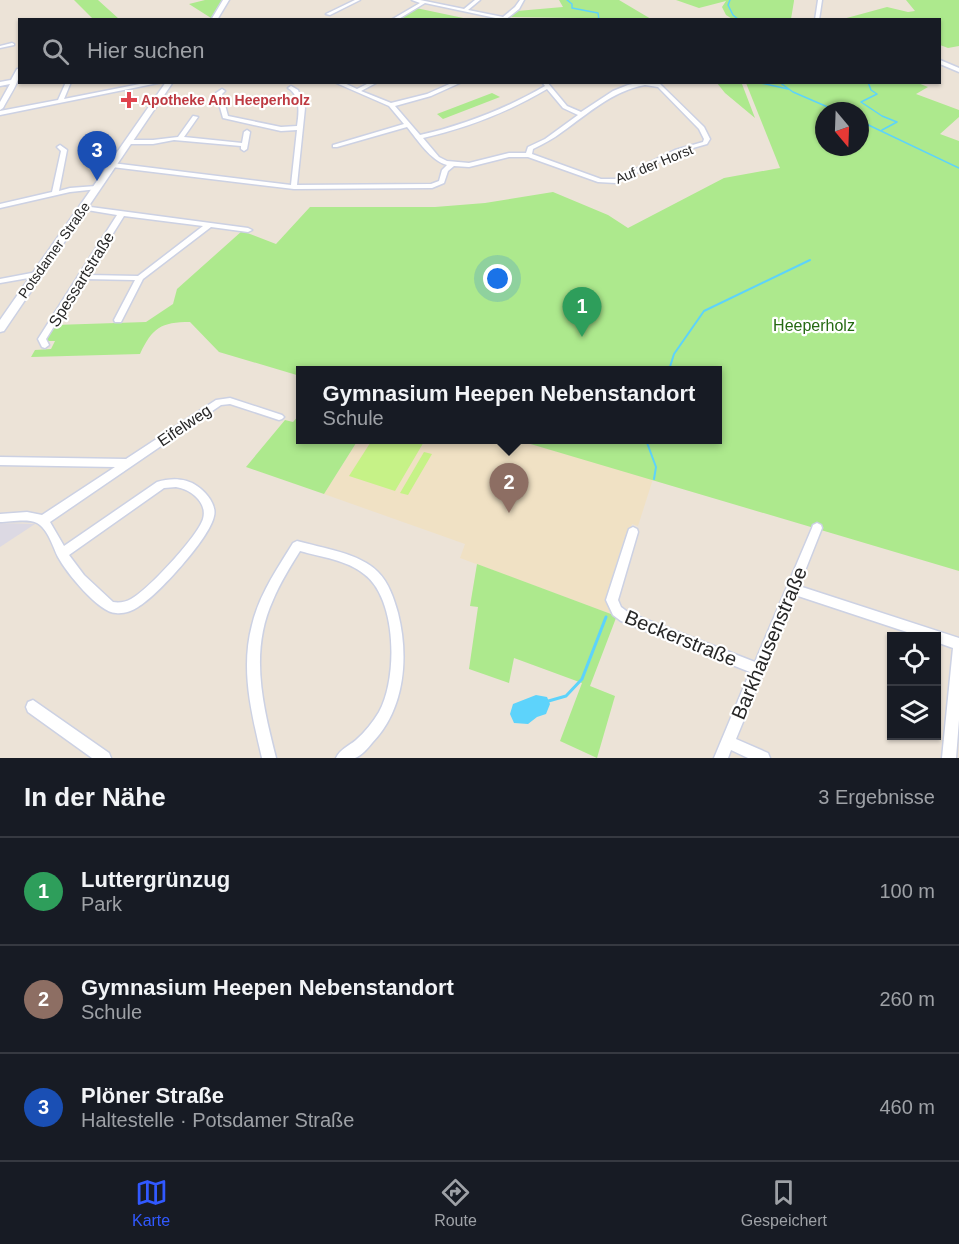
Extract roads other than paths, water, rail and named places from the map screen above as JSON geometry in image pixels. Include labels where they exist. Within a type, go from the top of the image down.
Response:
[{"type":"street","points":[[215,18],[226,0]]},
{"type":"street","points":[[328,14],[358,0]]},
{"type":"street","points":[[414,0],[499,18]]},
{"type":"street","points":[[465,10],[478,0]]},
{"type":"street","points":[[504,18],[514,11],[522,0]]},
{"type":"street","points":[[817,18],[820,0]]},
{"type":"street","points":[[396,18],[424,2]]},
{"type":"street","points":[[0,46],[12,44]]},
{"type":"street","points":[[941,63],[959,70]]},
{"type":"street","points":[[0,108],[18,72]]},
{"type":"street","points":[[0,84],[14,81]]},
{"type":"street","points":[[60,102],[68,84]]},
{"type":"street","points":[[0,113],[151,84]]},
{"type":"street","name":"Potsdamer Straße","points":[[0,328],[169,84]]},
{"type":"street","points":[[340,84],[391,105],[437,158],[451,165],[469,165],[509,155],[528,155],[530,148],[549,139],[595,103],[629,88],[624,84]]},
{"type":"street","points":[[356,91],[372,84]]},
{"type":"street","points":[[391,105],[429,95],[455,84]]},
{"type":"street","points":[[418,137],[455,129],[498,114],[545,85],[566,107],[581,114]]},
{"type":"street","name":"Auf der Horst","points":[[528,155],[609,182],[677,151],[705,143],[707,139],[702,128],[658,85],[629,88]]},
{"type":"street","points":[[291,88],[295,90],[302,106],[294,186]]},
{"type":"street","points":[[222,91],[219,93],[225,117],[281,129],[300,128]]},
{"type":"street","points":[[180,138],[195,117]]},
{"type":"street","points":[[335,146],[407,125]]},
{"type":"street","points":[[129,142],[153,142],[180,138],[245,147],[248,132]]},
{"type":"street","points":[[55,194],[64,150],[60,147]]},
{"type":"street","points":[[112,165],[294,186],[432,186],[442,182],[445,170],[451,165]]},
{"type":"street","points":[[0,206],[96,188]]},
{"type":"street","points":[[83,208],[248,230]]},
{"type":"street","name":"Spessartstraße","points":[[45,345],[42,339],[122,213]]},
{"type":"street","points":[[118,320],[140,278],[209,225]]},
{"type":"street","points":[[0,280],[38,274]]},
{"type":"street","points":[[82,277],[140,278]]},
{"type":"street","name":"Eifelweg","points":[[42,521],[219,402],[230,401],[279,417]]},
{"type":"street","points":[[0,461],[128,463]]},
{"type":"street","points":[[0,518],[36,518],[42,521],[62,554],[78,577],[108,606],[117,608],[132,604],[168,571],[201,535],[208,520],[209,510],[202,497],[187,485],[175,482],[161,485],[62,554]]},
{"type":"street","name":"Barkhausenstraße","points":[[721,758],[817,528]]},
{"type":"street","name":"Beckerstraße","points":[[633,532],[612,597],[617,611],[625,617],[758,669]]},
{"type":"street","points":[[269,758],[255,706],[254,636],[266,596],[297,546],[367,570],[380,582],[393,618],[399,656],[394,694],[380,725],[360,746],[343,758]]},
{"type":"street","points":[[793,589],[959,644],[949,758]]},
{"type":"street","points":[[33,707],[104,758]]},
{"type":"street","points":[[728,742],[763,758]]},
{"type":"water","points":[[536,695],[547,697],[550,704],[546,714],[528,724],[514,723],[510,714],[513,704]]},
{"type":"waterway","points":[[567,0],[572,4],[572,8],[598,13],[599,18]]},
{"type":"waterway","points":[[730,0],[728,5],[737,18]]},
{"type":"waterway","points":[[765,84],[788,89]]},
{"type":"waterway","points":[[782,84],[793,92],[816,102]]},
{"type":"waterway","points":[[869,84],[871,90],[877,94],[861,102],[882,116],[897,122],[882,130]]},
{"type":"waterway","points":[[869,125],[959,168]]},
{"type":"waterway","points":[[670,366],[674,354],[704,311],[810,260]]},
{"type":"waterway","points":[[647,444],[656,467],[654,479]]},
{"type":"waterway","points":[[545,702],[566,696],[582,679],[606,617]]},
{"type":"place","name":"Apotheke Am Heeperholz","points":[[129,100]]},
{"type":"place","name":"Plöner Straße","points":[[97,181]]},
{"type":"place","name":"Luttergrünzug","points":[[582,337]]},
{"type":"place","name":"Gymnasium Heepen Nebenstandort","points":[[509,513]]},
{"type":"park label","name":"Heeperholz","points":[[814,325]]}]
